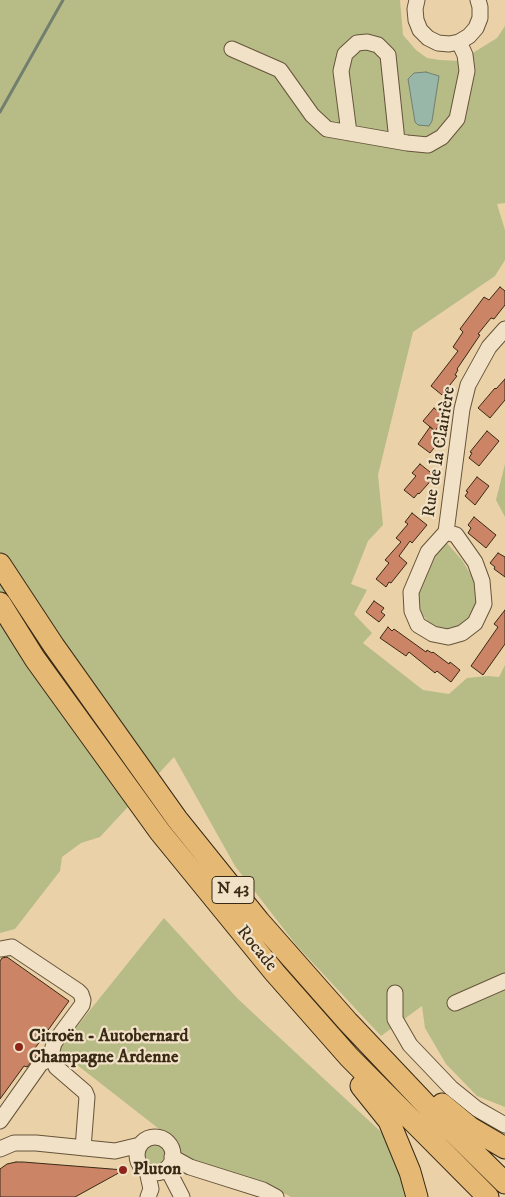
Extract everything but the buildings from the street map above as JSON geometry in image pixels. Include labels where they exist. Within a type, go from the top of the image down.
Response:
[{"type":"highway","name":"N 43","points":[[0,564],[54,646],[177,819],[259,921],[348,1022],[435,1114],[505,1183]]},
{"type":"highway","name":"Rocade","points":[[0,603],[35,659],[160,832],[275,973],[349,1057],[488,1197]]},
{"type":"highway","points":[[275,973],[318,1033],[389,1121],[410,1172],[417,1197]]},
{"type":"highway","points":[[348,1022],[464,1122],[505,1148]]},
{"type":"street","points":[[417,0],[415,9],[416,20],[420,30],[428,38],[438,43],[449,44],[459,42],[469,36],[476,28],[480,18],[478,0]]},
{"type":"street","points":[[349,133],[341,71],[345,54],[357,44],[367,42],[378,45],[388,55],[397,141]]},
{"type":"street","points":[[232,50],[280,70],[312,114],[327,129],[428,145],[442,136],[457,119],[467,71],[465,55],[459,42]]},
{"type":"street","name":"Rue de la Clairière","points":[[446,532],[456,535],[475,562],[482,581],[484,604],[475,623],[462,633],[448,637],[433,634],[418,625],[412,611],[411,592],[428,552],[446,532],[462,409],[468,385],[489,348],[505,329]]},
{"type":"street","points":[[0,949],[12,948],[78,990],[81,994],[82,1005],[54,1043],[53,1058],[56,1067],[85,1092],[87,1097],[83,1148]]},
{"type":"street","points":[[455,1003],[505,981]]},
{"type":"street","points":[[395,993],[395,1019],[410,1045],[451,1088],[477,1109],[505,1125]]},
{"type":"street","points":[[0,1121],[41,1063],[53,1058]]},
{"type":"street","points":[[0,1148],[14,1143],[36,1143],[115,1151],[140,1145],[150,1138],[161,1138],[170,1146],[170,1163],[182,1197]]},
{"type":"street","points":[[140,1145],[137,1155],[151,1189],[148,1197]]},
{"type":"street","points":[[115,1151],[158,1173],[170,1163],[190,1166],[263,1190],[276,1197]]},
{"type":"green space","points":[[0,0],[400,0],[403,35],[416,50],[427,58],[440,60],[460,61],[497,38],[505,26],[505,203],[497,204],[505,230],[505,260],[495,276],[413,332],[378,475],[383,525],[368,541],[351,584],[367,590],[354,614],[372,633],[363,643],[423,690],[449,694],[467,678],[499,677],[505,665],[505,1107],[477,1096],[446,1064],[425,1028],[422,1006],[381,1036],[297,946],[235,866],[174,757],[100,837],[81,843],[62,857],[60,871],[15,929],[0,933]]},
{"type":"green space","points":[[505,464],[505,517],[496,500]]},
{"type":"green space","points":[[445,541],[462,560],[475,582],[476,604],[464,625],[444,629],[430,624],[421,613],[418,594],[430,559]]},
{"type":"green space","points":[[164,918],[238,999],[393,1143],[409,1197],[291,1197],[269,1185],[194,1161],[181,1154],[168,1136],[58,1050]]},
{"type":"green space","points":[[155,1144],[163,1147],[166,1155],[163,1163],[155,1166],[147,1163],[144,1155],[147,1147]]},
{"type":"shaded area","points":[[426,72],[439,76],[432,121],[429,126],[418,125],[415,122],[408,79],[414,73]]},
{"type":"waterway","points":[[0,112],[63,0]]},
{"type":"place","name":"Citroën - Autobernard Champagne Ardenne","points":[[19,1047]]},
{"type":"place","name":"Pluton","points":[[123,1170]]}]
